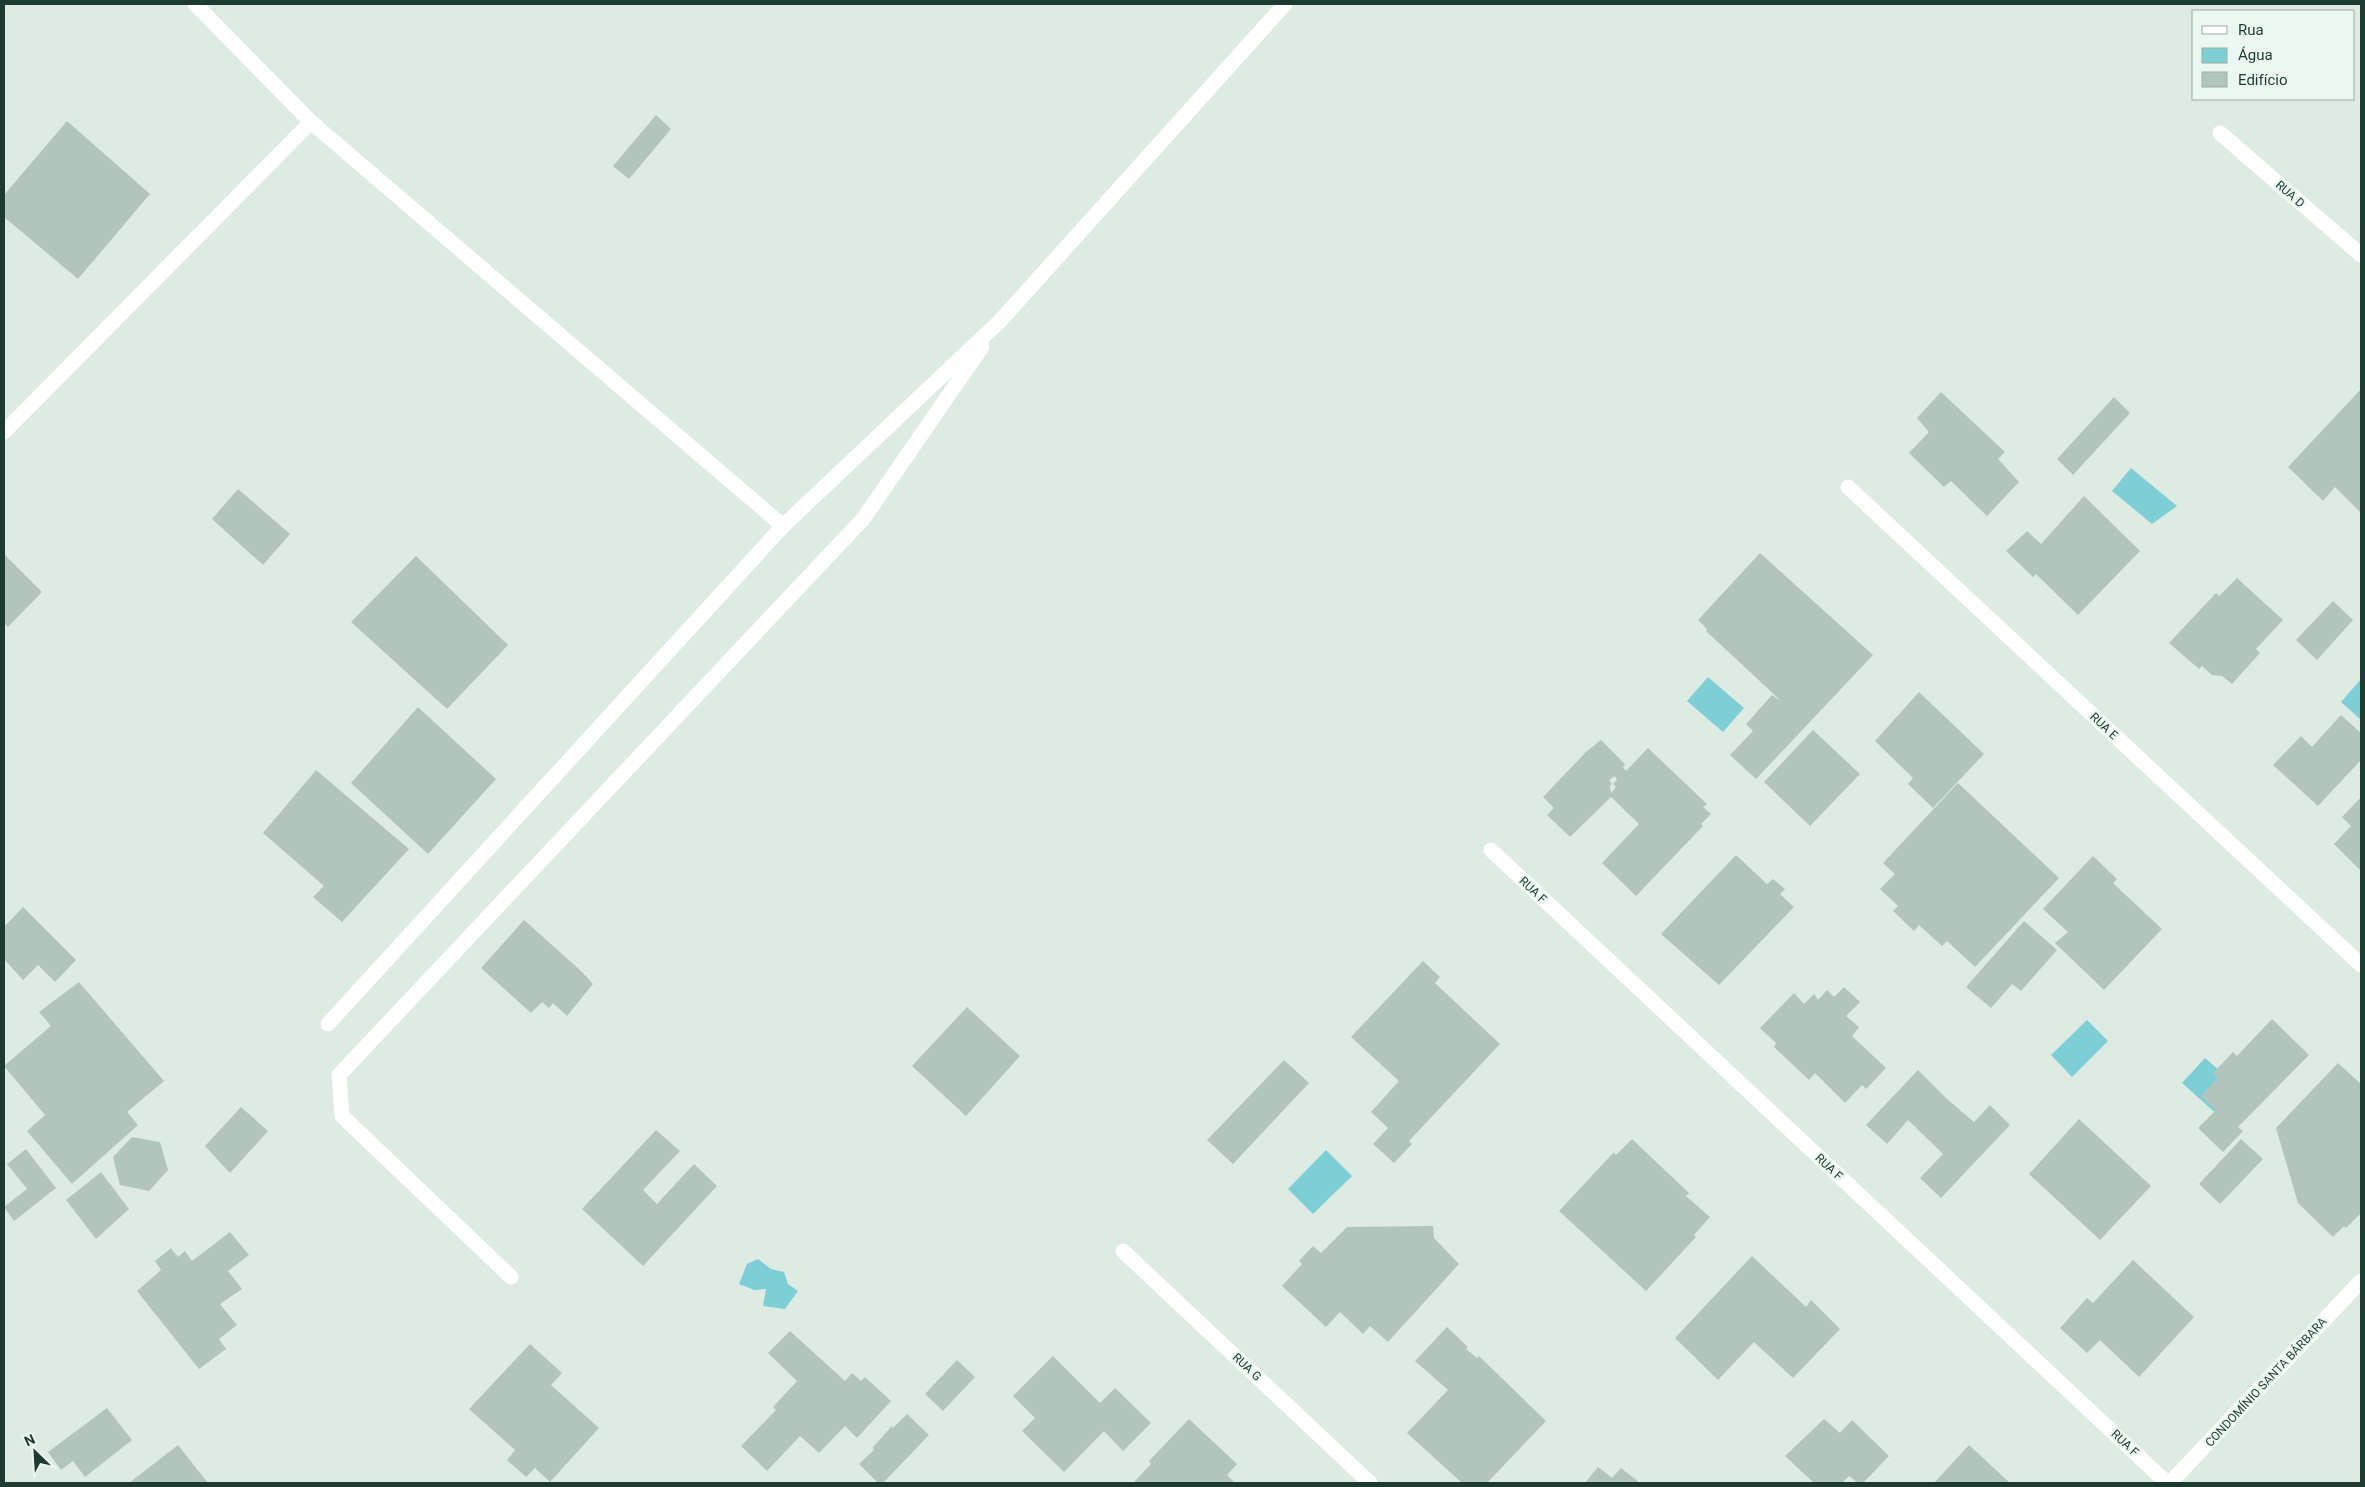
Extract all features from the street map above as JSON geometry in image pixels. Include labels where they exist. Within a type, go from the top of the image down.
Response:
[{"type":"street","points":[[195,4],[311,122],[782,526]]},
{"type":"street","points":[[328,1024],[782,526],[1000,321],[1286,4]]},
{"type":"street","points":[[4,432],[311,122]]},
{"type":"street","name":"RUA D","points":[[2220,134],[2361,256]]},
{"type":"street","points":[[511,1277],[342,1116],[339,1075],[863,519],[1000,321]]},
{"type":"street","name":"RUA E","points":[[1848,487],[2361,965]]},
{"type":"street","name":"RUA F","points":[[1491,850],[2169,1483]]},
{"type":"street","name":"RUA G","points":[[1123,1251],[1370,1483]]},
{"type":"street","name":"CONDOMÍNIO SANTA BÁRBARA","points":[[2169,1483],[2361,1281]]},
{"type":"water","points":[[2131,468],[2177,506],[2152,524],[2112,491]]},
{"type":"water","points":[[1708,677],[1744,708],[1723,732],[1687,701]]},
{"type":"water","points":[[2361,679],[2361,720],[2341,702]]},
{"type":"water","points":[[2087,1020],[2108,1041],[2072,1077],[2051,1055]]},
{"type":"water","points":[[2205,1058],[2234,1083],[2229,1125],[2182,1083]]},
{"type":"water","points":[[1326,1150],[1352,1176],[1313,1214],[1288,1189]]},
{"type":"water","points":[[758,1259],[771,1269],[784,1272],[788,1284],[798,1291],[785,1309],[763,1306],[766,1289],[754,1290],[739,1284],[747,1264]]},
{"type":"building","points":[[656,115],[671,129],[629,179],[613,166]]},
{"type":"building","points":[[67,121],[150,194],[78,279],[4,217],[4,195]]},
{"type":"building","points":[[2361,389],[2361,513],[2335,487],[2323,501],[2288,467]]},
{"type":"building","points":[[1941,392],[2005,452],[1998,459],[2019,482],[1987,516],[1951,481],[1944,487],[1909,453],[1929,432],[1917,418]]},
{"type":"building","points":[[2114,397],[2130,413],[2073,475],[2057,459]]},
{"type":"building","points":[[238,489],[290,534],[263,565],[212,519]]},
{"type":"building","points":[[2084,496],[2140,551],[2078,615],[2036,574],[2033,577],[2006,551],[2027,531],[2041,544]]},
{"type":"building","points":[[1760,553],[1873,655],[1756,779],[1730,755],[1753,731],[1746,724],[1772,695],[1781,701],[1706,631],[1707,629],[1698,620]]},
{"type":"building","points":[[4,554],[42,592],[8,627],[4,623]]},
{"type":"building","points":[[416,556],[508,645],[447,709],[351,622]]},
{"type":"building","points":[[2237,578],[2283,620],[2256,649],[2260,653],[2232,684],[2222,676],[2212,675],[2202,666],[2199,669],[2169,643],[2216,593],[2219,596]]},
{"type":"building","points":[[2333,601],[2353,620],[2317,660],[2296,640]]},
{"type":"building","points":[[1919,692],[1984,754],[1933,808],[1908,784],[1913,778],[1875,741]]},
{"type":"building","points":[[418,707],[496,779],[428,854],[351,783]]},
{"type":"building","points":[[2341,715],[2361,733],[2361,760],[2318,806],[2273,765],[2301,736],[2312,747]]},
{"type":"building","points":[[1813,730],[1860,774],[1810,826],[1764,782]]},
{"type":"building","points":[[1601,740],[1625,764],[1623,767],[1626,771],[1648,748],[1707,804],[1703,807],[1711,814],[1701,824],[1703,826],[1636,896],[1602,863],[1639,824],[1611,797],[1570,837],[1547,815],[1554,808],[1543,797],[1586,752]],"holes":[[[1615,776],[1617,780],[1613,784],[1616,787],[1611,793],[1610,786],[1612,784],[1609,780]]]},
{"type":"building","points":[[316,770],[409,849],[342,922],[313,897],[324,886],[263,833]]},
{"type":"building","points":[[1958,783],[2059,878],[1975,967],[1947,941],[1942,946],[1919,925],[1914,931],[1893,911],[1898,906],[1880,889],[1895,874],[1883,863]]},
{"type":"building","points":[[2361,797],[2361,871],[2334,844],[2351,826],[2342,817]]},
{"type":"building","points":[[1736,855],[1767,884],[1773,879],[1785,889],[1780,894],[1794,907],[1719,985],[1661,934]]},
{"type":"building","points":[[2093,856],[2117,879],[2113,883],[2162,929],[2104,990],[2055,943],[2068,932],[2043,909]]},
{"type":"building","points":[[23,907],[76,960],[55,982],[38,965],[23,980],[4,959],[4,927]]},
{"type":"building","points":[[524,920],[593,984],[567,1016],[553,1003],[549,1008],[542,1002],[531,1013],[481,968]]},
{"type":"building","points":[[2024,921],[2057,950],[2021,991],[2012,984],[1991,1008],[1966,987]]},
{"type":"building","points":[[1423,961],[1440,977],[1435,983],[1500,1044],[1409,1141],[1412,1144],[1394,1163],[1373,1144],[1388,1128],[1371,1112],[1399,1081],[1351,1037]]},
{"type":"building","points":[[79,982],[164,1081],[127,1112],[138,1125],[72,1184],[27,1131],[45,1115],[4,1066],[51,1026],[39,1012]]},
{"type":"building","points":[[1844,987],[1860,1002],[1846,1016],[1859,1027],[1852,1036],[1886,1068],[1866,1089],[1862,1085],[1845,1103],[1815,1073],[1809,1080],[1774,1047],[1776,1043],[1760,1028],[1794,993],[1804,1004],[1814,994],[1818,1000],[1827,990],[1834,997]]},
{"type":"building","points":[[967,1007],[1020,1056],[966,1116],[912,1066]]},
{"type":"building","points":[[2272,1019],[2309,1055],[2238,1127],[2243,1131],[2223,1152],[2198,1128],[2216,1110],[2201,1096],[2218,1078],[2213,1073],[2233,1052],[2237,1056]]},
{"type":"building","points":[[1284,1060],[1309,1083],[1233,1164],[1207,1140]]},
{"type":"building","points":[[2338,1063],[2361,1084],[2361,1213],[2346,1228],[2344,1226],[2333,1237],[2298,1203],[2276,1128]]},
{"type":"building","points":[[1918,1070],[1947,1099],[1974,1122],[1990,1105],[2010,1125],[1941,1198],[1920,1178],[1943,1154],[1940,1151],[1908,1120],[1887,1144],[1866,1125]]},
{"type":"building","points":[[241,1107],[268,1131],[230,1173],[205,1146]]},
{"type":"building","points":[[2079,1119],[2151,1186],[2100,1240],[2029,1174]]},
{"type":"building","points":[[656,1130],[680,1151],[643,1190],[657,1204],[694,1164],[717,1186],[643,1266],[582,1209]]},
{"type":"building","points":[[132,1137],[160,1142],[168,1170],[149,1191],[120,1185],[113,1157]]},
{"type":"building","points":[[1632,1139],[1689,1193],[1686,1196],[1710,1217],[1694,1235],[1696,1237],[1646,1291],[1559,1211],[1614,1152],[1616,1155]]},
{"type":"building","points":[[2241,1139],[2263,1159],[2220,1204],[2199,1184]]},
{"type":"building","points":[[26,1149],[56,1188],[14,1221],[4,1207],[27,1189],[7,1164]]},
{"type":"building","points":[[101,1172],[129,1209],[96,1239],[66,1200]]},
{"type":"building","points":[[1433,1226],[1434,1238],[1459,1264],[1388,1342],[1370,1326],[1363,1334],[1340,1312],[1326,1327],[1282,1286],[1302,1264],[1299,1261],[1313,1246],[1321,1253],[1347,1227]]},
{"type":"building","points":[[230,1232],[249,1255],[228,1271],[242,1289],[220,1304],[237,1325],[219,1339],[226,1349],[199,1369],[137,1291],[161,1270],[155,1261],[171,1248],[178,1257],[185,1251],[192,1261]]},
{"type":"building","points":[[1752,1256],[1806,1307],[1811,1300],[1840,1329],[1793,1378],[1754,1342],[1718,1380],[1675,1338]]},
{"type":"building","points":[[2133,1260],[2194,1317],[2139,1377],[2100,1340],[2087,1353],[2060,1328],[2087,1298],[2093,1303]]},
{"type":"building","points":[[1447,1327],[1468,1347],[1466,1349],[1477,1358],[1479,1356],[1546,1421],[1487,1483],[1462,1483],[1407,1433],[1448,1390],[1415,1361]]},
{"type":"building","points":[[790,1331],[845,1381],[852,1373],[861,1381],[865,1377],[891,1401],[857,1438],[845,1426],[819,1453],[800,1436],[767,1471],[741,1446],[776,1410],[773,1407],[797,1381],[768,1353]]},
{"type":"building","points":[[530,1344],[562,1373],[551,1385],[599,1428],[550,1482],[535,1468],[526,1477],[507,1460],[515,1450],[469,1409]]},
{"type":"building","points":[[1053,1356],[1100,1403],[1115,1388],[1151,1423],[1123,1451],[1104,1431],[1064,1472],[1022,1431],[1035,1418],[1013,1396]]},
{"type":"building","points":[[957,1360],[975,1377],[943,1411],[925,1394]]},
{"type":"building","points":[[107,1408],[132,1440],[85,1477],[73,1461],[61,1470],[48,1452]]},
{"type":"building","points":[[907,1414],[929,1435],[883,1483],[878,1483],[859,1464],[874,1450],[873,1447],[892,1426],[893,1428]]},
{"type":"building","points":[[1189,1419],[1237,1464],[1227,1475],[1235,1483],[1133,1483],[1151,1464],[1149,1461]]},
{"type":"building","points":[[1824,1419],[1840,1433],[1852,1420],[1889,1456],[1863,1483],[1858,1483],[1849,1476],[1842,1483],[1814,1483],[1785,1456]]},
{"type":"building","points":[[178,1445],[208,1483],[129,1483]]},
{"type":"building","points":[[1969,1445],[2010,1483],[1934,1483]]},
{"type":"building","points":[[1598,1467],[1612,1478],[1621,1468],[1640,1483],[1585,1483]]}]
